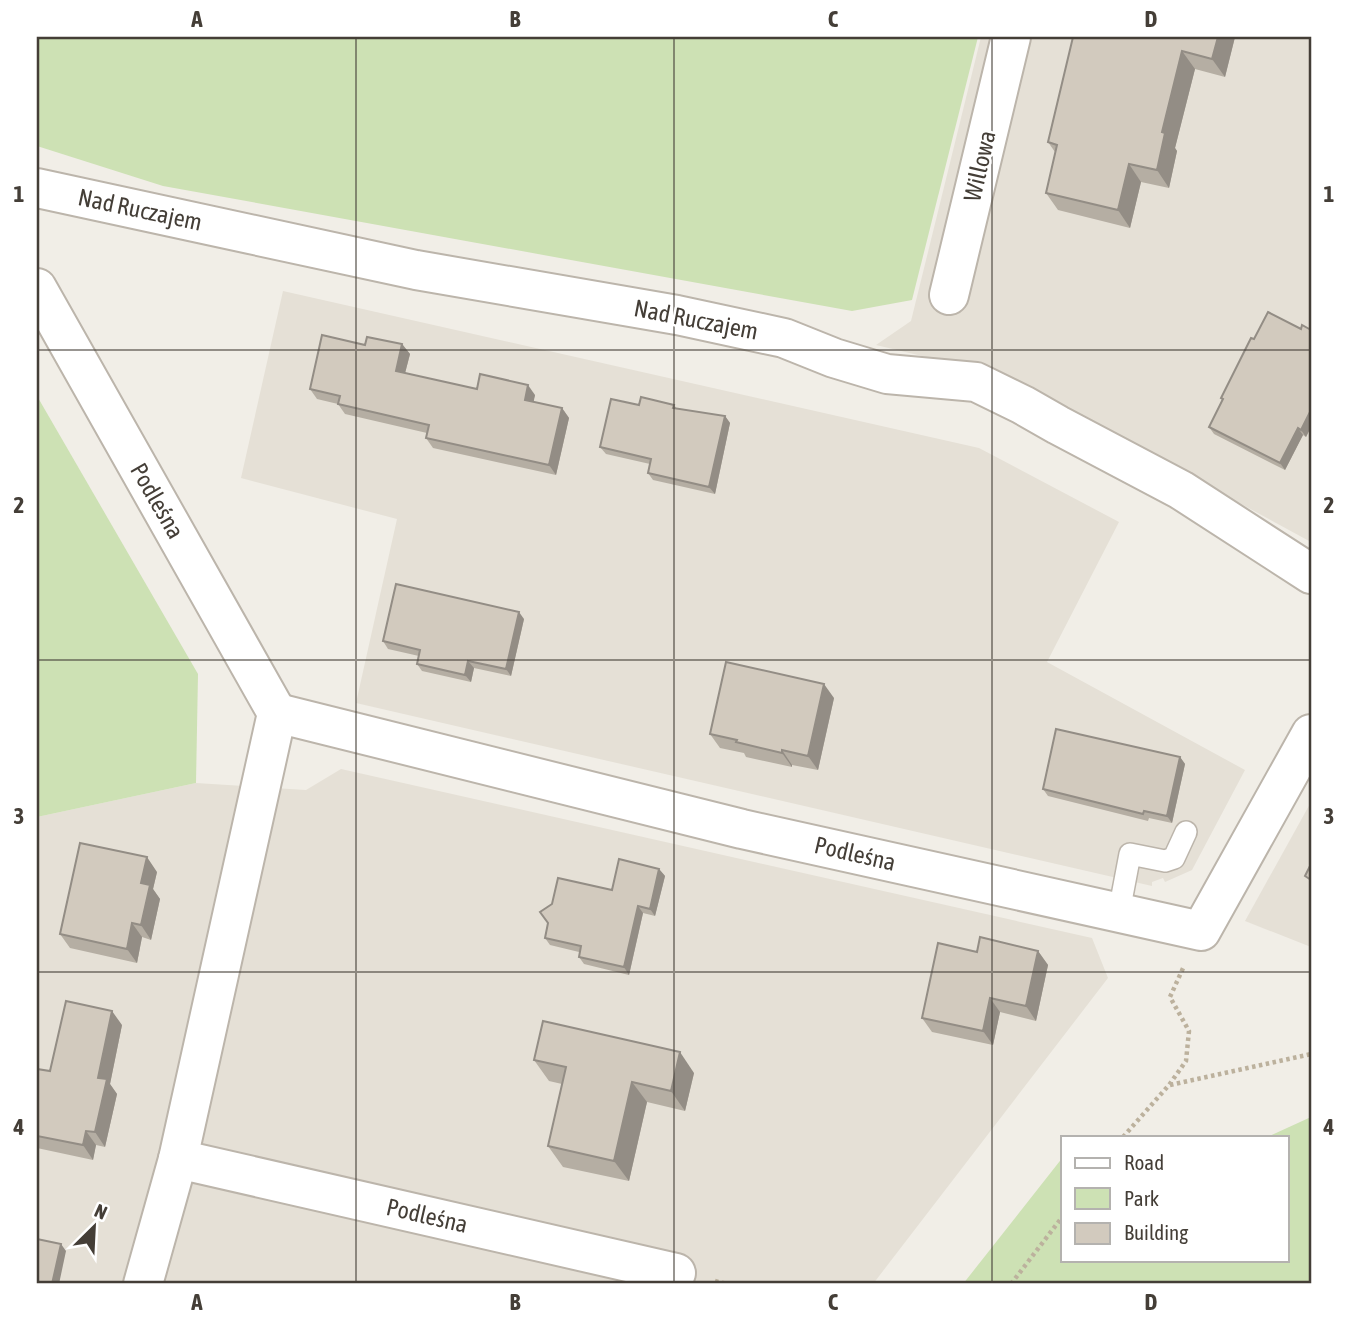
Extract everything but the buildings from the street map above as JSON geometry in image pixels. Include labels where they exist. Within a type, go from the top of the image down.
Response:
[{"type":"street","name":"Willowa","points":[[950,295],[1011,37]]},
{"type":"street","name":"Nad Ruczajem","points":[[37,188],[416,270],[677,315],[771,335],[887,374],[976,382],[1181,490],[1310,571]]},
{"type":"street","name":"Podleśna","points":[[37,288],[277,713],[742,829],[1201,931]]},
{"type":"street","points":[[143,1284],[178,1159],[277,713]]},
{"type":"street","points":[[1201,931],[1311,734]]},
{"type":"street","name":"Podleśna","points":[[178,1159],[676,1273]]},
{"type":"lane","points":[[1119,912],[1131,848],[1164,861],[1174,858],[1186,832]]},
{"type":"path","points":[[1124,1136],[1169,1085],[1186,1061],[1189,1031],[1170,997],[1201,931]]},
{"type":"path","points":[[1169,1085],[1311,1054]]},
{"type":"path","points":[[1011,1284],[1061,1219]]},
{"type":"shaded area","points":[[981,37],[1311,37],[1311,542],[1006,376],[876,345],[911,321]]},
{"type":"shaded area","points":[[283,291],[979,448],[1119,522],[1047,662],[1245,770],[1192,870],[1165,882],[1163,878],[1152,882],[1152,886],[356,703],[397,519],[241,478]]},
{"type":"shaded area","points":[[341,769],[1092,938],[1108,978],[873,1284],[37,1284],[37,817],[196,783],[306,790]]},
{"type":"shaded area","points":[[1311,802],[1311,947],[1245,921]]},
{"type":"green space","points":[[37,37],[978,37],[912,300],[852,311],[163,186],[37,146]]},
{"type":"green space","points":[[37,396],[198,674],[196,783],[37,817]]},
{"type":"green space","points":[[1311,1117],[1311,1284],[963,1284],[1061,1160],[1061,1262],[1288,1262],[1288,1136],[1269,1136]]}]
